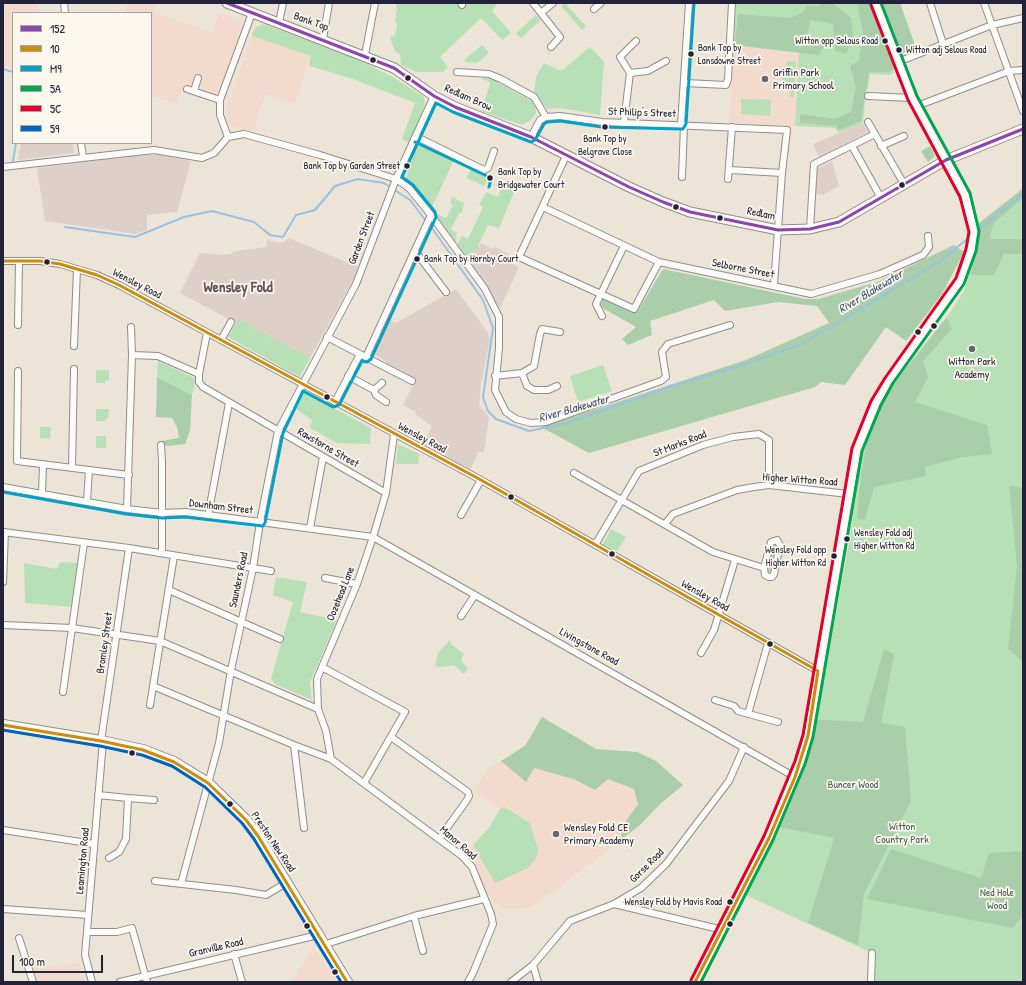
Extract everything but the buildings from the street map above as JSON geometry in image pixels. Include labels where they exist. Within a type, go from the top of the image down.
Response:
[{"type":"highway","name":"Preston New Road","points":[[3,725],[102,741],[159,756],[190,771],[208,783],[246,820],[258,836],[323,945],[347,982]]},
{"type":"main road","name":"Bank Top","points":[[227,3],[365,55]]},
{"type":"main road","points":[[695,982],[769,838],[795,776],[808,736],[848,494],[857,450],[876,403],[889,380],[948,298],[965,270],[974,232],[965,195],[912,98],[876,3]]},
{"type":"main road","name":"Redlam Brow","points":[[365,55],[394,68],[434,96],[455,107],[531,137],[566,156]]},
{"type":"main road","name":"Redlam","points":[[566,156],[663,202],[690,212],[778,230],[810,230],[839,222],[946,160],[1023,129]]},
{"type":"street","points":[[279,23],[283,3]]},
{"type":"street","points":[[323,39],[329,3]]},
{"type":"street","points":[[365,55],[375,3]]},
{"type":"street","points":[[533,3],[560,37],[550,47]]},
{"type":"street","points":[[542,13],[553,3]]},
{"type":"street","points":[[594,9],[600,3]]},
{"type":"street","points":[[682,177],[689,3]]},
{"type":"street","points":[[685,83],[726,85],[728,79],[732,3]]},
{"type":"street","points":[[930,3],[943,44]]},
{"type":"street","points":[[984,3],[1023,111]]},
{"type":"street","points":[[228,138],[220,116],[220,100],[252,13]]},
{"type":"street","points":[[898,62],[992,25],[1023,18]]},
{"type":"street","points":[[624,122],[630,73],[620,57],[636,41]]},
{"type":"street","points":[[630,73],[648,71],[666,61]]},
{"type":"street","points":[[917,106],[1009,71],[1023,70]]},
{"type":"street","points":[[457,72],[489,74],[534,97],[546,117],[540,120],[531,137]]},
{"type":"street","points":[[194,91],[198,78]]},
{"type":"street","points":[[187,89],[220,100]]},
{"type":"street","name":"Garden Street","points":[[301,384],[356,284],[396,179],[417,137],[434,96]]},
{"type":"street","points":[[868,96],[912,98]]},
{"type":"street","name":"St Philip's Street","points":[[546,117],[560,116],[602,122],[683,124],[787,130],[782,173]]},
{"type":"street","points":[[868,122],[904,184]]},
{"type":"street","points":[[728,180],[730,170],[732,127]]},
{"type":"street","points":[[3,167],[82,156],[154,150],[202,158],[214,153],[228,138],[244,134],[320,155],[396,179],[409,188],[430,218],[485,289],[499,317],[499,348],[495,376],[495,390],[506,412],[516,419],[531,423],[546,422],[661,381],[666,378],[666,368],[662,357],[664,348],[668,344],[730,326]]},
{"type":"street","points":[[810,230],[814,164],[875,134]]},
{"type":"street","points":[[881,146],[904,136]]},
{"type":"street","points":[[417,137],[486,170],[494,151]]},
{"type":"street","points":[[81,144],[82,156]]},
{"type":"street","points":[[852,146],[881,198]]},
{"type":"street","points":[[566,156],[519,257],[634,309],[659,262]]},
{"type":"street","points":[[730,170],[782,173],[774,285]]},
{"type":"street","name":"Selborne Street","points":[[543,207],[659,262],[811,294],[880,274],[923,255],[929,247],[928,236]]},
{"type":"street","points":[[335,402],[348,376],[363,356],[430,218]]},
{"type":"street","points":[[602,316],[596,304],[624,246]]},
{"type":"street","points":[[415,250],[446,292]]},
{"type":"street","name":"Wensley Road","points":[[3,261],[40,261],[77,268],[119,285],[394,435],[481,480],[818,671]]},
{"type":"street","points":[[18,325],[19,261]]},
{"type":"street","points":[[74,346],[77,268]]},
{"type":"street","points":[[221,340],[231,322]]},
{"type":"street","points":[[495,376],[522,373],[534,366],[542,326],[560,332]]},
{"type":"street","points":[[127,508],[132,355],[131,327]]},
{"type":"street","points":[[132,355],[158,356],[199,374],[207,333]]},
{"type":"street","points":[[327,337],[412,381]]},
{"type":"street","points":[[72,468],[74,369]]},
{"type":"street","points":[[18,371],[18,461],[129,475]]},
{"type":"street","points":[[522,373],[527,386],[534,390],[548,390],[557,386]]},
{"type":"street","name":"Rawstorne Street","points":[[199,374],[200,382],[203,387],[386,493]]},
{"type":"street","points":[[348,376],[374,390],[376,395],[386,402]]},
{"type":"street","points":[[374,390],[382,383]]},
{"type":"street","name":"Saunders Road","points":[[181,884],[219,743],[231,670],[253,568],[260,522],[278,431],[301,384]]},
{"type":"street","points":[[208,516],[229,403]]},
{"type":"street","name":"St Marks Road","points":[[595,545],[622,502],[636,475],[646,468],[703,445],[732,437],[760,434],[769,440],[769,485]]},
{"type":"street","name":"Oozehead Lane","points":[[331,759],[326,731],[318,709],[317,679],[357,584],[373,537],[386,493],[394,435]]},
{"type":"street","points":[[161,445],[162,553]]},
{"type":"street","points":[[310,528],[323,457]]},
{"type":"street","points":[[42,493],[43,464]]},
{"type":"street","points":[[87,501],[89,470]]},
{"type":"street","points":[[574,473],[622,502],[665,524],[713,552],[764,568]]},
{"type":"street","points":[[461,515],[481,480]]},
{"type":"street","name":"Higher Witton Road","points":[[665,524],[673,514],[737,490],[769,485],[848,494]]},
{"type":"street","name":"Downham Street","points":[[3,487],[162,513],[185,512],[373,537]]},
{"type":"street","points":[[3,582],[4,532],[129,548],[271,571]]},
{"type":"street","name":"Livingstone Road","points":[[373,537],[795,776]]},
{"type":"street","points":[[778,541],[780,545],[773,576],[769,577],[765,575],[764,568],[771,542],[778,541]]},
{"type":"street","points":[[63,692],[84,543]]},
{"type":"street","name":"Bromley Street","points":[[102,741],[129,548]]},
{"type":"street","points":[[150,705],[174,556]]},
{"type":"street","points":[[701,653],[714,630],[735,560]]},
{"type":"street","points":[[325,578],[357,584]]},
{"type":"street","points":[[169,590],[280,639]]},
{"type":"street","points":[[461,616],[475,595]]},
{"type":"street","points":[[3,625],[72,628],[160,641],[231,670],[318,709]]},
{"type":"street","points":[[748,714],[768,643]]},
{"type":"street","points":[[322,667],[405,712],[364,783]]},
{"type":"street","name":"Manor Road","points":[[153,686],[331,759],[439,839],[472,867],[492,914],[493,924],[468,982]]},
{"type":"street","points":[[715,700],[734,706],[738,711],[778,722]]},
{"type":"street","points":[[391,737],[468,792],[469,796],[467,800],[439,839]]},
{"type":"street","name":"Leamington Road","points":[[92,982],[85,955],[102,741]]},
{"type":"street","points":[[294,745],[304,828]]},
{"type":"street","name":"Gorse Road","points":[[511,982],[533,965],[570,921],[614,904],[642,888],[666,864],[729,781],[744,747]]},
{"type":"street","points":[[98,795],[154,800]]},
{"type":"street","points":[[108,858],[119,852],[126,839],[128,798]]},
{"type":"street","points":[[3,830],[94,844]]},
{"type":"street","points":[[155,881],[236,890],[266,895],[286,883]]},
{"type":"street","points":[[323,945],[414,916],[485,900]]},
{"type":"street","points":[[614,904],[723,930]]},
{"type":"street","points":[[3,910],[88,915]]},
{"type":"street","points":[[414,916],[423,951]]},
{"type":"street","points":[[87,932],[117,932],[132,928],[147,982]]},
{"type":"street","name":"Granville Road","points":[[120,982],[318,935]]},
{"type":"street","points":[[19,938],[33,982]]},
{"type":"street","points":[[871,982],[872,953]]},
{"type":"street","points":[[234,954],[242,982]]},
{"type":"street","points":[[533,965],[538,982]]},
{"type":"shaded area","points":[[3,3],[37,3],[40,12],[12,12],[12,68],[3,66]]},
{"type":"shaded area","points":[[127,3],[156,3],[154,13],[212,32],[219,13],[239,19],[243,24],[220,92],[213,94],[206,91],[201,86],[202,79],[195,76],[191,85],[184,84],[177,104],[152,95],[152,12],[125,12]]},
{"type":"shaded area","points":[[252,36],[310,56],[295,104],[265,94],[253,133],[231,126],[226,120],[226,109]]},
{"type":"shaded area","name":"Griffin Park Primary School","points":[[734,45],[799,53],[795,126],[729,122]]},
{"type":"shaded area","points":[[863,123],[868,132],[819,157],[813,144]]},
{"type":"shaded area","points":[[21,144],[73,144],[74,153],[18,160]]},
{"type":"shaded area","points":[[138,155],[159,155],[191,161],[177,212],[147,215],[147,230],[136,234],[45,221],[37,168]]},
{"type":"shaded area","points":[[832,161],[839,186],[823,195],[816,194],[818,168]]},
{"type":"shaded area","points":[[289,238],[358,267],[352,282],[310,358],[238,319],[236,323],[180,293],[200,253],[223,255],[231,254],[235,251],[266,247],[267,240],[282,243]]},
{"type":"shaded area","points":[[480,243],[493,249],[495,247],[514,257],[511,263],[519,267],[500,308],[465,256],[480,248]]},
{"type":"shaded area","points":[[456,289],[488,333],[490,339],[481,384],[479,405],[489,417],[484,452],[478,452],[470,470],[423,444],[432,426],[415,414],[416,412],[403,405],[416,379],[385,363],[386,361],[373,354],[391,318],[394,324]]},
{"type":"shaded area","name":"Wensley Fold CE Primary Academy","points":[[526,750],[637,752],[656,761],[683,785],[660,804],[640,825],[529,908],[501,909],[486,893],[476,863],[468,851],[489,828],[500,809],[473,790],[490,766]]},
{"type":"shaded area","points":[[314,947],[337,982],[291,982]]},
{"type":"shaded area","points":[[79,963],[84,982],[37,982],[34,968]]},
{"type":"green space","points":[[397,3],[457,3],[462,8],[468,3],[497,3],[492,11],[511,33],[502,40],[481,18],[440,57],[448,67],[443,72],[416,72],[401,65],[400,54],[396,52],[390,37],[395,36],[397,24],[395,22]]},
{"type":"green space","points":[[565,3],[586,26],[582,30],[561,6]]},
{"type":"green space","points":[[736,3],[870,3],[894,72],[889,75],[870,74],[868,90],[866,90],[863,123],[838,133],[835,128],[795,126],[799,53],[734,45]]},
{"type":"green space","points":[[820,3],[833,3],[851,18],[853,36],[846,54],[835,51],[833,24],[810,20],[807,38],[824,45],[819,55],[735,45],[738,14],[791,18],[803,12],[807,6],[820,6]]},
{"type":"green space","points":[[857,3],[872,3],[896,68],[888,72],[869,72],[861,121],[839,130],[836,126],[800,123],[800,114],[834,119],[851,112],[856,87],[850,66],[859,61],[863,32]]},
{"type":"green space","points":[[881,3],[900,3],[916,48],[899,54]]},
{"type":"green space","points":[[536,15],[541,20],[521,38],[516,33]]},
{"type":"green space","points":[[263,24],[353,57],[391,76],[424,97],[425,104],[410,143],[402,139],[415,103],[353,79],[309,66],[311,56],[252,36],[255,28]]},
{"type":"green space","points":[[482,45],[489,53],[477,63],[466,62],[464,60]]},
{"type":"green space","points":[[590,47],[604,62],[600,115],[561,108],[548,109],[534,94],[536,77],[544,63],[559,70],[564,69]]},
{"type":"green space","points":[[787,61],[796,62],[794,98],[790,97],[790,85],[782,85],[782,69],[786,69]]},
{"type":"green space","points":[[482,76],[488,77],[532,101],[536,109],[536,113],[531,120],[522,125],[481,111],[490,85],[490,82],[482,79]]},
{"type":"green space","points":[[741,99],[771,100],[770,116],[741,114]]},
{"type":"green space","points":[[421,145],[454,160],[431,209],[405,181],[416,148]]},
{"type":"green space","points":[[930,146],[935,156],[928,162],[921,151]]},
{"type":"green space","points":[[471,168],[488,179],[484,186],[467,178]]},
{"type":"green space","points":[[503,185],[515,190],[499,228],[488,225],[478,246],[480,248],[465,256],[457,245],[462,236],[468,239],[483,207],[479,205],[486,192],[498,197]]},
{"type":"green space","name":"Witton Country Park","points":[[1023,188],[1023,982],[871,982],[872,953],[741,893],[795,777],[826,668],[851,532],[856,486],[863,452],[871,429],[893,384],[949,314],[964,291],[970,273],[979,234],[978,224]]},
{"type":"green space","points":[[1023,189],[1023,198],[994,223],[989,239],[1023,239],[1023,254],[1004,254],[994,275],[971,275],[980,234],[978,224]]},
{"type":"green space","points":[[452,197],[464,203],[462,213],[459,213],[451,229],[457,233],[455,242],[436,216],[437,214],[446,218],[453,205],[450,203]]},
{"type":"green space","points":[[954,245],[964,252],[942,294],[906,341],[886,327],[845,385],[821,382],[815,387],[589,453],[541,427],[746,360],[829,323],[817,306],[778,302],[725,311],[714,300],[650,321],[652,335],[628,345],[622,339],[636,327],[601,307],[602,298],[637,312],[663,269],[805,299],[818,299],[877,282]]},
{"type":"green space","points":[[947,317],[952,329],[923,361],[928,377],[915,402],[987,425],[992,454],[963,457],[925,467],[926,476],[874,487],[865,520],[857,519],[861,477],[867,439],[884,400],[900,376]]},
{"type":"green space","points":[[238,319],[310,358],[300,377],[228,337]]},
{"type":"green space","points":[[158,361],[196,379],[192,395],[157,377]]},
{"type":"green space","points":[[603,365],[612,391],[578,402],[570,376]]},
{"type":"green space","points":[[96,370],[109,370],[109,380],[105,380],[105,383],[96,383]]},
{"type":"green space","points":[[157,377],[192,395],[190,430],[185,444],[169,446],[163,445],[161,441],[179,438],[177,427],[172,418],[156,417]]},
{"type":"green space","points":[[306,393],[371,428],[370,444],[337,443],[310,428],[312,420],[295,408],[301,396]]},
{"type":"green space","points":[[96,409],[109,409],[108,418],[105,419],[105,421],[96,421]]},
{"type":"green space","points":[[40,427],[51,427],[50,439],[40,438]]},
{"type":"green space","points":[[96,436],[106,436],[106,448],[96,448]]},
{"type":"green space","points":[[398,444],[419,454],[418,464],[396,464]]},
{"type":"green space","points":[[1009,485],[1023,488],[1023,662],[1008,649],[1017,566]]},
{"type":"green space","points":[[611,529],[626,537],[617,551],[603,544]]},
{"type":"green space","points":[[774,543],[778,545],[773,574],[770,576],[766,571],[772,545]]},
{"type":"green space","points":[[60,562],[78,563],[73,607],[25,603],[24,563],[57,569]]},
{"type":"green space","points":[[276,577],[307,582],[300,612],[337,620],[310,682],[312,700],[275,684],[271,679],[293,602],[273,595]]},
{"type":"green space","points":[[450,640],[451,644],[464,654],[461,660],[468,669],[464,674],[454,665],[441,667],[435,666],[438,653]]},
{"type":"green space","name":"Buncer Wood","points":[[884,649],[894,654],[881,723],[905,727],[911,801],[864,894],[858,945],[808,923],[834,838],[774,826],[795,777],[811,719],[863,722]]},
{"type":"green space","points":[[542,717],[596,749],[637,752],[656,761],[683,785],[660,804],[640,825],[622,839],[621,828],[638,804],[634,789],[608,779],[595,790],[574,779],[534,768],[526,782],[501,761],[525,746]]},
{"type":"green space","points":[[504,807],[530,823],[538,850],[536,858],[528,868],[495,883],[473,845],[489,828],[500,809]]},
{"type":"green space","name":"Ned Hole Wood","points":[[891,849],[981,878],[989,853],[1023,851],[1023,915],[1013,928],[867,899]]},
{"type":"waterway","name":"River Blakewater","points":[[3,69],[12,72]]},
{"type":"waterway","name":"River Blakewater","points":[[13,161],[16,144]]},
{"type":"waterway","name":"River Blakewater","points":[[65,227],[135,237],[184,217],[212,211],[254,222],[270,235],[283,237],[296,215],[315,210],[335,186],[358,179],[384,183],[410,200],[426,221]]},
{"type":"waterway","name":"River Blakewater","points":[[976,232],[1023,194]]},
{"type":"waterway","name":"River Blakewater","points":[[429,224],[483,300],[493,328],[483,397],[488,411],[496,419],[529,431],[564,424],[669,387],[736,367],[802,344],[939,262],[971,236]]},
{"type":"transit line","name":"152","points":[[227,3],[394,68],[434,96],[455,107],[531,137],[629,187],[663,202],[690,212],[778,230],[810,229],[839,222],[946,160],[1023,129]]},
{"type":"transit line","name":"M9","points":[[3,492],[126,514],[162,518],[185,517],[263,526],[265,523],[283,433],[303,391],[333,407],[339,405],[362,361],[367,362],[371,359],[436,217],[435,212],[413,185],[402,177],[436,103],[453,112],[531,142],[535,140],[544,124],[547,122],[560,121],[602,127],[683,129],[686,124],[694,3]]},
{"type":"transit line","name":"5A","points":[[701,982],[773,840],[805,764],[813,737],[862,451],[881,405],[893,383],[964,284],[976,251],[979,231],[970,193],[917,96],[881,3]]},
{"type":"transit line","name":"5C","points":[[691,980],[764,836],[795,761],[803,735],[852,448],[871,401],[885,378],[956,278],[966,249],[969,232],[960,197],[908,100],[871,5]]},
{"type":"transit line","name":"M9","points":[[415,142],[489,177],[491,179],[489,187]]},
{"type":"transit line","name":"10","points":[[3,261],[40,261],[60,264],[97,275],[119,285],[481,480],[818,671],[808,736],[795,777],[769,838],[695,982]]},
{"type":"transit line","name":"10","points":[[3,725],[101,741],[143,750],[174,762],[208,783],[246,820],[258,836],[347,982]]},
{"type":"transit line","name":"59","points":[[3,730],[100,746],[142,755],[172,766],[205,787],[242,823],[254,839],[341,982]]},
{"type":"place","name":"Witton opp Selous Road","points":[[885,41]]},
{"type":"place","name":"Witton adj Selous Road","points":[[899,50]]},
{"type":"place","name":"Bank Top by Lansdowne Street","points":[[691,54]]},
{"type":"place","name":"Griffin Park Primary School","points":[[765,79]]},
{"type":"place","name":"Bank Top by Belgrave Close","points":[[605,127]]},
{"type":"place","name":"Bank Top by Garden Street","points":[[407,166]]},
{"type":"place","name":"Bank Top by Bridgewater Court","points":[[490,178]]},
{"type":"place","name":"Bank Top by Hornby Court","points":[[417,259]]},
{"type":"place","name":"Witton Park Academy","points":[[972,349]]},
{"type":"place","name":"Wensley Fold adj Higher Witton Rd","points":[[847,539]]},
{"type":"place","name":"Wensley Fold opp Higher Witton Rd","points":[[834,556]]},
{"type":"place","name":"Wensley Fold CE Primary Academy","points":[[556,834]]},
{"type":"place","name":"Wensley Fold by Mavis Road","points":[[730,902]]},
{"type":"district","name":"Wensley Fold","points":[[238,288]]}]
